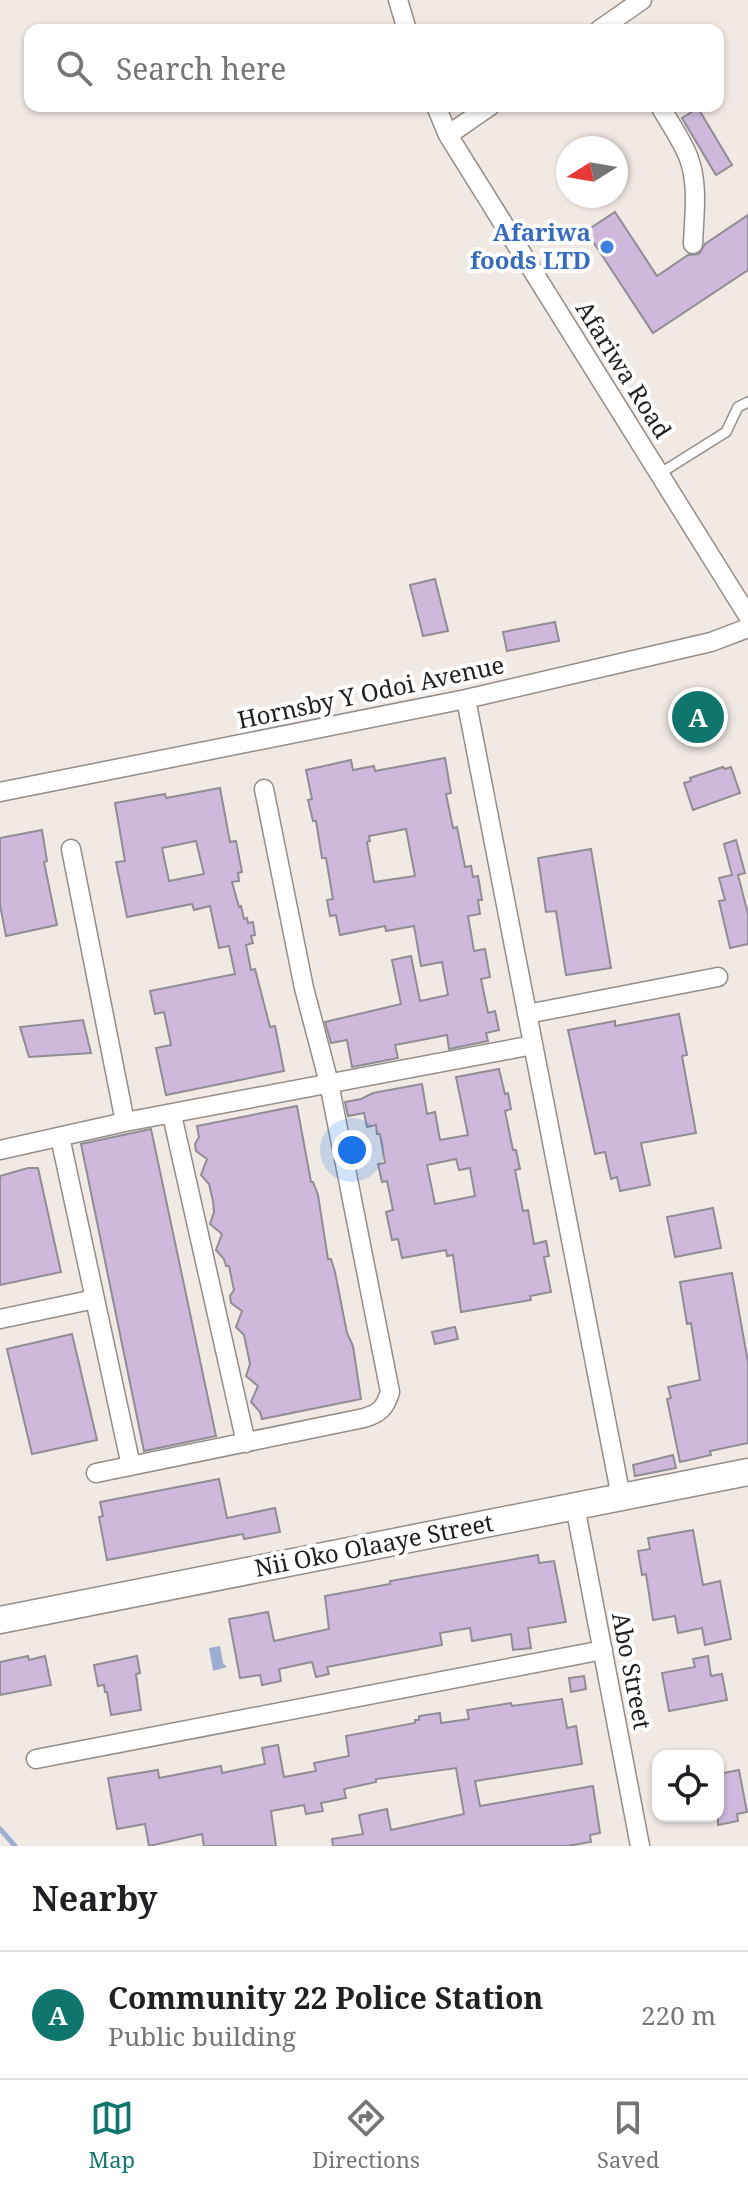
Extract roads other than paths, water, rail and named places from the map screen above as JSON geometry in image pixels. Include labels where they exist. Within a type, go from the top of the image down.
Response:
[{"type":"street","points":[[398,0],[405,24]]},
{"type":"street","points":[[614,24],[642,0]]},
{"type":"street","name":"Afariwa Road","points":[[438,112],[448,135],[748,616]]},
{"type":"street","points":[[448,135],[481,112]]},
{"type":"street","points":[[663,112],[688,156],[693,174],[693,244]]},
{"type":"street","name":"Hornsby Y Odoi Avenue","points":[[0,792],[466,699],[711,642],[748,628]]},
{"type":"street","points":[[466,699],[621,1497]]},
{"type":"street","points":[[96,1473],[364,1418],[386,1406],[390,1392],[329,1083],[304,988],[264,789]]},
{"type":"street","points":[[71,849],[125,1122]]},
{"type":"street","points":[[527,1014],[718,977]]},
{"type":"street","points":[[0,1150],[125,1122],[533,1045]]},
{"type":"street","points":[[172,1115],[246,1443]]},
{"type":"street","points":[[60,1137],[131,1466]]},
{"type":"street","points":[[0,1319],[95,1299]]},
{"type":"street","name":"Nii Oko Olaaye Street","points":[[0,1620],[748,1472]]},
{"type":"street","name":"Abo Street","points":[[575,1506],[640,1846]]},
{"type":"street","points":[[36,1759],[603,1650]]},
{"type":"lane","points":[[659,474],[726,432],[738,407],[748,402]]},
{"type":"water","points":[[220,1646],[223,1663],[227,1667],[213,1671],[209,1648]]},
{"type":"waterway","points":[[0,1829],[15,1846]]},
{"type":"place","name":"Afariwa foods LTD","points":[[607,247]]},
{"type":"place","name":"Community 22 Police Station","points":[[698,717]]}]
